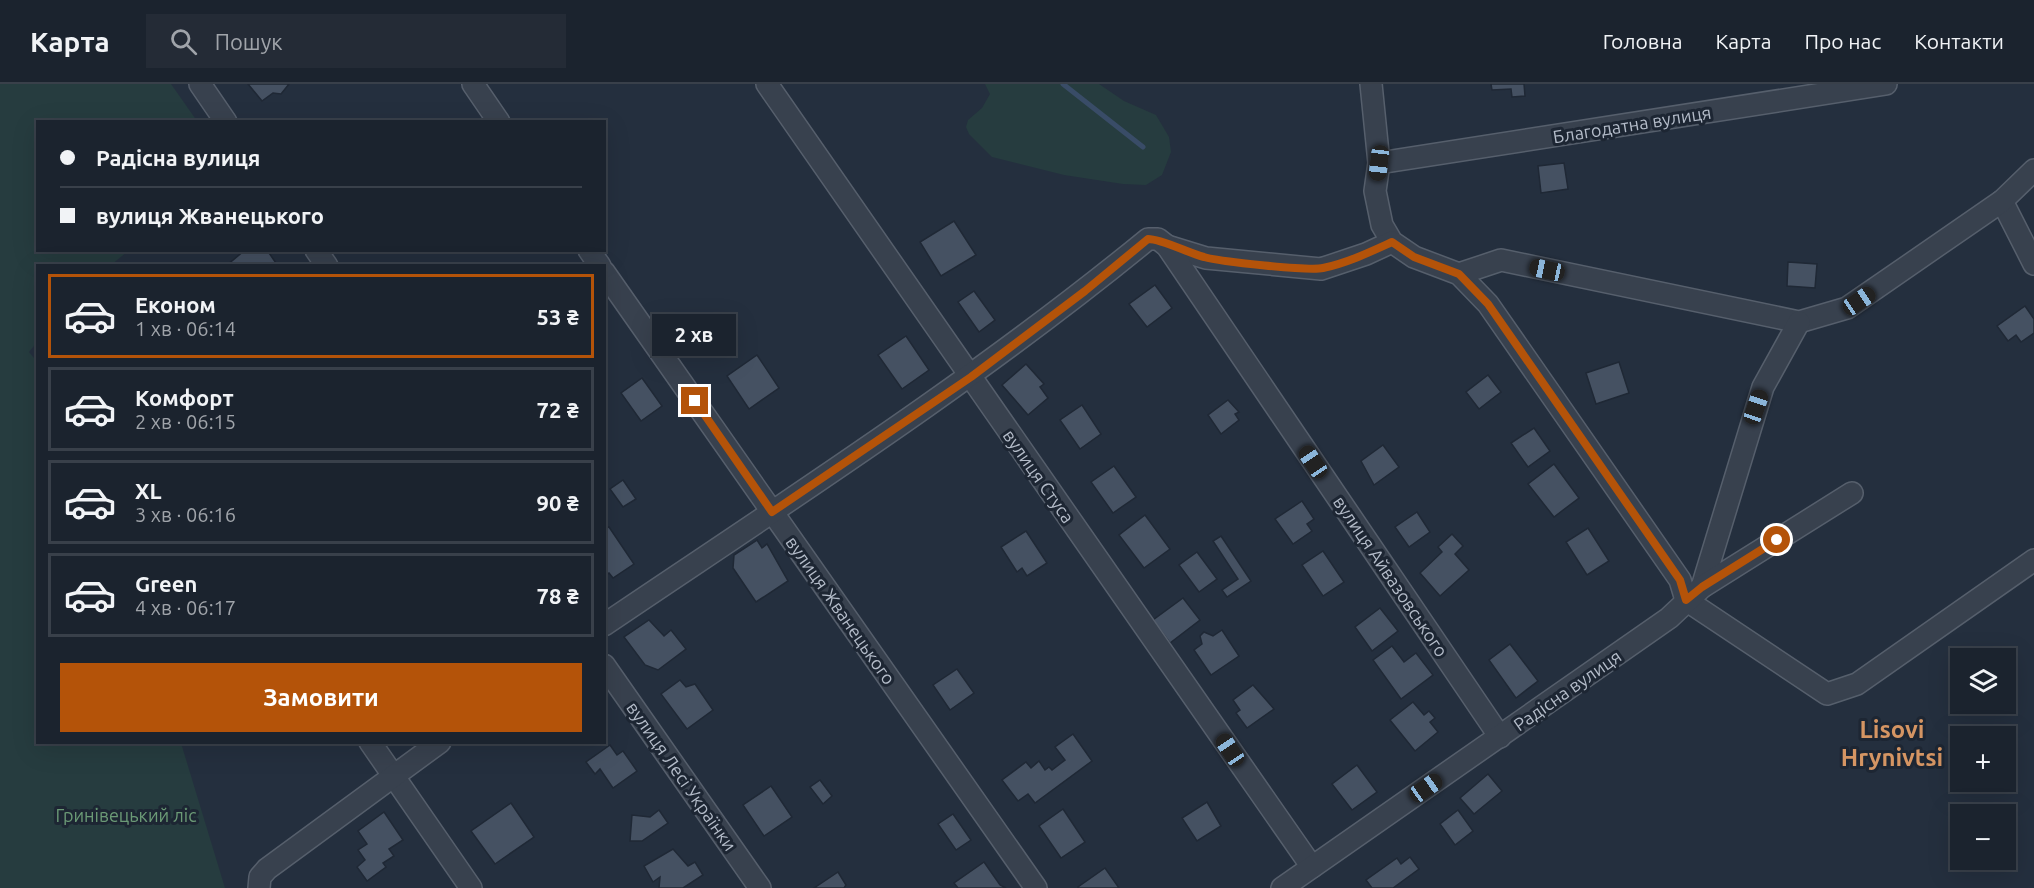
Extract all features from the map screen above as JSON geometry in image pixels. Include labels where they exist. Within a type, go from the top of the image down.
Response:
[{"type":"street","points":[[200,84],[225,120]]},
{"type":"street","points":[[473,84],[498,120]]},
{"type":"street","name":"вулиця Стуса","points":[[767,84],[1312,867]]},
{"type":"street","points":[[1371,84],[1379,163],[1375,191],[1382,225],[1392,242],[1414,257],[1459,274],[1488,304],[1680,580],[1827,694],[1857,684],[2034,560]]},
{"type":"street","name":"Благодатна вулиця","points":[[1379,163],[1886,84]]},
{"type":"street","points":[[1459,274],[1501,260],[1799,322],[1847,308],[2002,201],[2034,170]]},
{"type":"street","points":[[2002,201],[2034,264]]},
{"type":"street","points":[[606,624],[971,377],[1085,291],[1148,239],[1206,258],[1321,269],[1366,254],[1392,242]]},
{"type":"street","name":"вулиця Айвазовського","points":[[1162,243],[1500,737]]},
{"type":"street","name":"вулиця Жванецького","points":[[606,275],[1035,888]]},
{"type":"street","points":[[1694,593],[1763,387],[1799,322]]},
{"type":"street","name":"Радісна вулиця","points":[[1282,888],[1669,618],[1694,593],[1852,493]]},
{"type":"street","name":"вулиця Лесі Українки","points":[[606,668],[760,888]]},
{"type":"street","points":[[371,744],[471,888]]},
{"type":"street","points":[[259,888],[260,876],[267,869],[437,744]]},
{"type":"green space","name":"Гринівецький ліс","points":[[0,84],[171,84],[196,120],[36,120],[36,252],[127,252],[112,264],[36,264],[36,343],[29,352],[36,361],[36,744],[181,744],[225,888],[0,888]]},
{"type":"green space","points":[[985,84],[1099,84],[1124,101],[1156,115],[1169,137],[1171,152],[1162,175],[1146,185],[1123,184],[1064,175],[992,157],[969,134],[966,127],[968,120],[982,108],[990,94]]},
{"type":"building","points":[[248,84],[289,84],[281,94],[273,93],[262,101]]},
{"type":"building","points":[[1491,84],[1524,84],[1525,96],[1512,97],[1511,89],[1492,90]]},
{"type":"building","points":[[1564,163],[1568,189],[1541,193],[1538,166]]},
{"type":"building","points":[[954,221],[976,255],[941,276],[920,242]]},
{"type":"building","points":[[243,252],[268,252],[277,264],[228,264]]},
{"type":"building","points":[[1788,262],[1817,264],[1815,288],[1787,286]]},
{"type":"building","points":[[1155,285],[1172,308],[1147,327],[1129,304]]},
{"type":"building","points":[[974,291],[995,320],[979,332],[958,302]]},
{"type":"building","points":[[2025,306],[2034,319],[2034,333],[2021,342],[2016,335],[2008,341],[1997,326]]},
{"type":"building","points":[[906,336],[929,370],[902,389],[878,355]]},
{"type":"building","points":[[757,355],[779,388],[749,409],[727,376]]},
{"type":"building","points":[[1619,362],[1629,393],[1596,404],[1586,373]]},
{"type":"building","points":[[1026,364],[1044,384],[1040,387],[1048,398],[1028,415],[1002,385]]},
{"type":"building","points":[[1488,375],[1501,392],[1479,409],[1466,392]]},
{"type":"building","points":[[642,378],[662,406],[641,421],[621,393]]},
{"type":"building","points":[[1228,400],[1239,412],[1235,414],[1239,420],[1221,434],[1208,415]]},
{"type":"building","points":[[1082,405],[1101,434],[1080,449],[1060,420]]},
{"type":"building","points":[[1534,428],[1550,451],[1528,467],[1511,443]]},
{"type":"building","points":[[1383,445],[1399,467],[1374,485],[1361,461]]},
{"type":"building","points":[[1554,464],[1579,498],[1554,517],[1528,484]]},
{"type":"building","points":[[1114,466],[1136,497],[1113,513],[1091,482]]},
{"type":"building","points":[[623,480],[636,499],[623,507],[610,489]]},
{"type":"building","points":[[1302,501],[1314,519],[1307,524],[1312,531],[1293,544],[1275,519]]},
{"type":"building","points":[[1417,512],[1430,532],[1409,547],[1395,527]]},
{"type":"building","points":[[1145,515],[1170,549],[1144,568],[1119,535]]},
{"type":"building","points":[[609,527],[634,564],[613,578],[609,573],[606,575],[606,528]]},
{"type":"building","points":[[1588,528],[1609,561],[1587,575],[1566,542]]},
{"type":"building","points":[[1026,531],[1047,563],[1027,576],[1022,568],[1017,572],[1001,547]]},
{"type":"building","points":[[1452,534],[1463,546],[1455,554],[1469,570],[1440,596],[1420,573],[1442,552],[1438,547]]},
{"type":"building","points":[[1221,536],[1251,581],[1227,597],[1222,590],[1238,579],[1213,541]]},
{"type":"building","points":[[757,540],[762,548],[767,544],[788,581],[756,602],[733,568],[734,555]]},
{"type":"building","points":[[1323,551],[1344,582],[1323,596],[1302,565]]},
{"type":"building","points":[[1197,552],[1217,579],[1199,592],[1179,565]]},
{"type":"building","points":[[1183,598],[1200,620],[1170,643],[1153,620]]},
{"type":"building","points":[[1380,608],[1398,631],[1372,651],[1355,627]]},
{"type":"building","points":[[649,620],[664,636],[671,630],[686,649],[658,670],[645,665],[624,637]]},
{"type":"building","points":[[1222,630],[1239,656],[1211,675],[1194,650],[1202,644],[1200,636],[1204,632],[1213,636]]},
{"type":"building","points":[[1510,644],[1538,681],[1516,698],[1489,660]]},
{"type":"building","points":[[1392,646],[1404,662],[1416,653],[1433,675],[1401,699],[1373,660]]},
{"type":"building","points":[[957,669],[974,693],[950,710],[933,685]]},
{"type":"building","points":[[680,680],[686,687],[695,684],[713,710],[687,729],[661,694]]},
{"type":"building","points":[[1253,685],[1274,709],[1247,728],[1236,713],[1240,710],[1233,700]]},
{"type":"building","points":[[1413,702],[1424,715],[1429,711],[1435,718],[1430,722],[1438,732],[1415,751],[1390,720]]},
{"type":"building","points":[[1073,734],[1092,761],[1035,803],[1028,794],[1018,801],[1002,780],[1026,762],[1031,768],[1039,761],[1045,770],[1049,767],[1052,770],[1065,760],[1055,747]]},
{"type":"building","points":[[610,745],[617,755],[623,751],[637,771],[613,788],[600,769],[595,774],[586,762]]},
{"type":"building","points":[[1357,765],[1377,792],[1352,810],[1332,784]]},
{"type":"building","points":[[1488,774],[1502,791],[1474,814],[1460,798]]},
{"type":"building","points":[[820,780],[832,796],[823,804],[810,787]]},
{"type":"building","points":[[771,786],[792,817],[764,836],[743,805]]},
{"type":"building","points":[[1207,802],[1221,826],[1197,841],[1182,818]]},
{"type":"building","points":[[511,803],[534,837],[495,864],[471,831]]},
{"type":"building","points":[[1063,809],[1085,842],[1061,858],[1039,826]]},
{"type":"building","points":[[659,810],[668,823],[642,841],[630,841],[632,815],[650,817]]},
{"type":"building","points":[[1458,810],[1473,831],[1455,845],[1440,824]]},
{"type":"building","points":[[384,812],[403,840],[389,849],[394,856],[383,863],[386,867],[367,881],[357,867],[365,860],[358,850],[367,844],[358,831]]},
{"type":"building","points":[[953,814],[971,840],[956,850],[938,824]]},
{"type":"building","points":[[673,849],[688,866],[695,862],[703,875],[683,888],[659,888],[660,877],[653,882],[644,866]]},
{"type":"building","points":[[1410,857],[1419,869],[1393,888],[1372,888],[1366,880],[1397,858],[1401,864]]},
{"type":"building","points":[[984,862],[1000,885],[1006,888],[958,888],[954,883]]},
{"type":"building","points":[[1105,868],[1119,888],[1078,888],[1078,887]]},
{"type":"building","points":[[838,872],[846,885],[844,888],[814,888]]},
{"type":"waterway","points":[[1063,84],[1143,147]]},
{"type":"district","name":"Lisovi Hrynivtsi","points":[[1892,743]]},
{"type":"route","points":[[695,401],[772,512],[971,377],[1085,291],[1148,239],[1158,239],[1167,246],[1206,258],[1321,269],[1366,254],[1392,242],[1414,257],[1459,274],[1488,304],[1680,580],[1686,600],[1702,587],[1777,540]]}]
